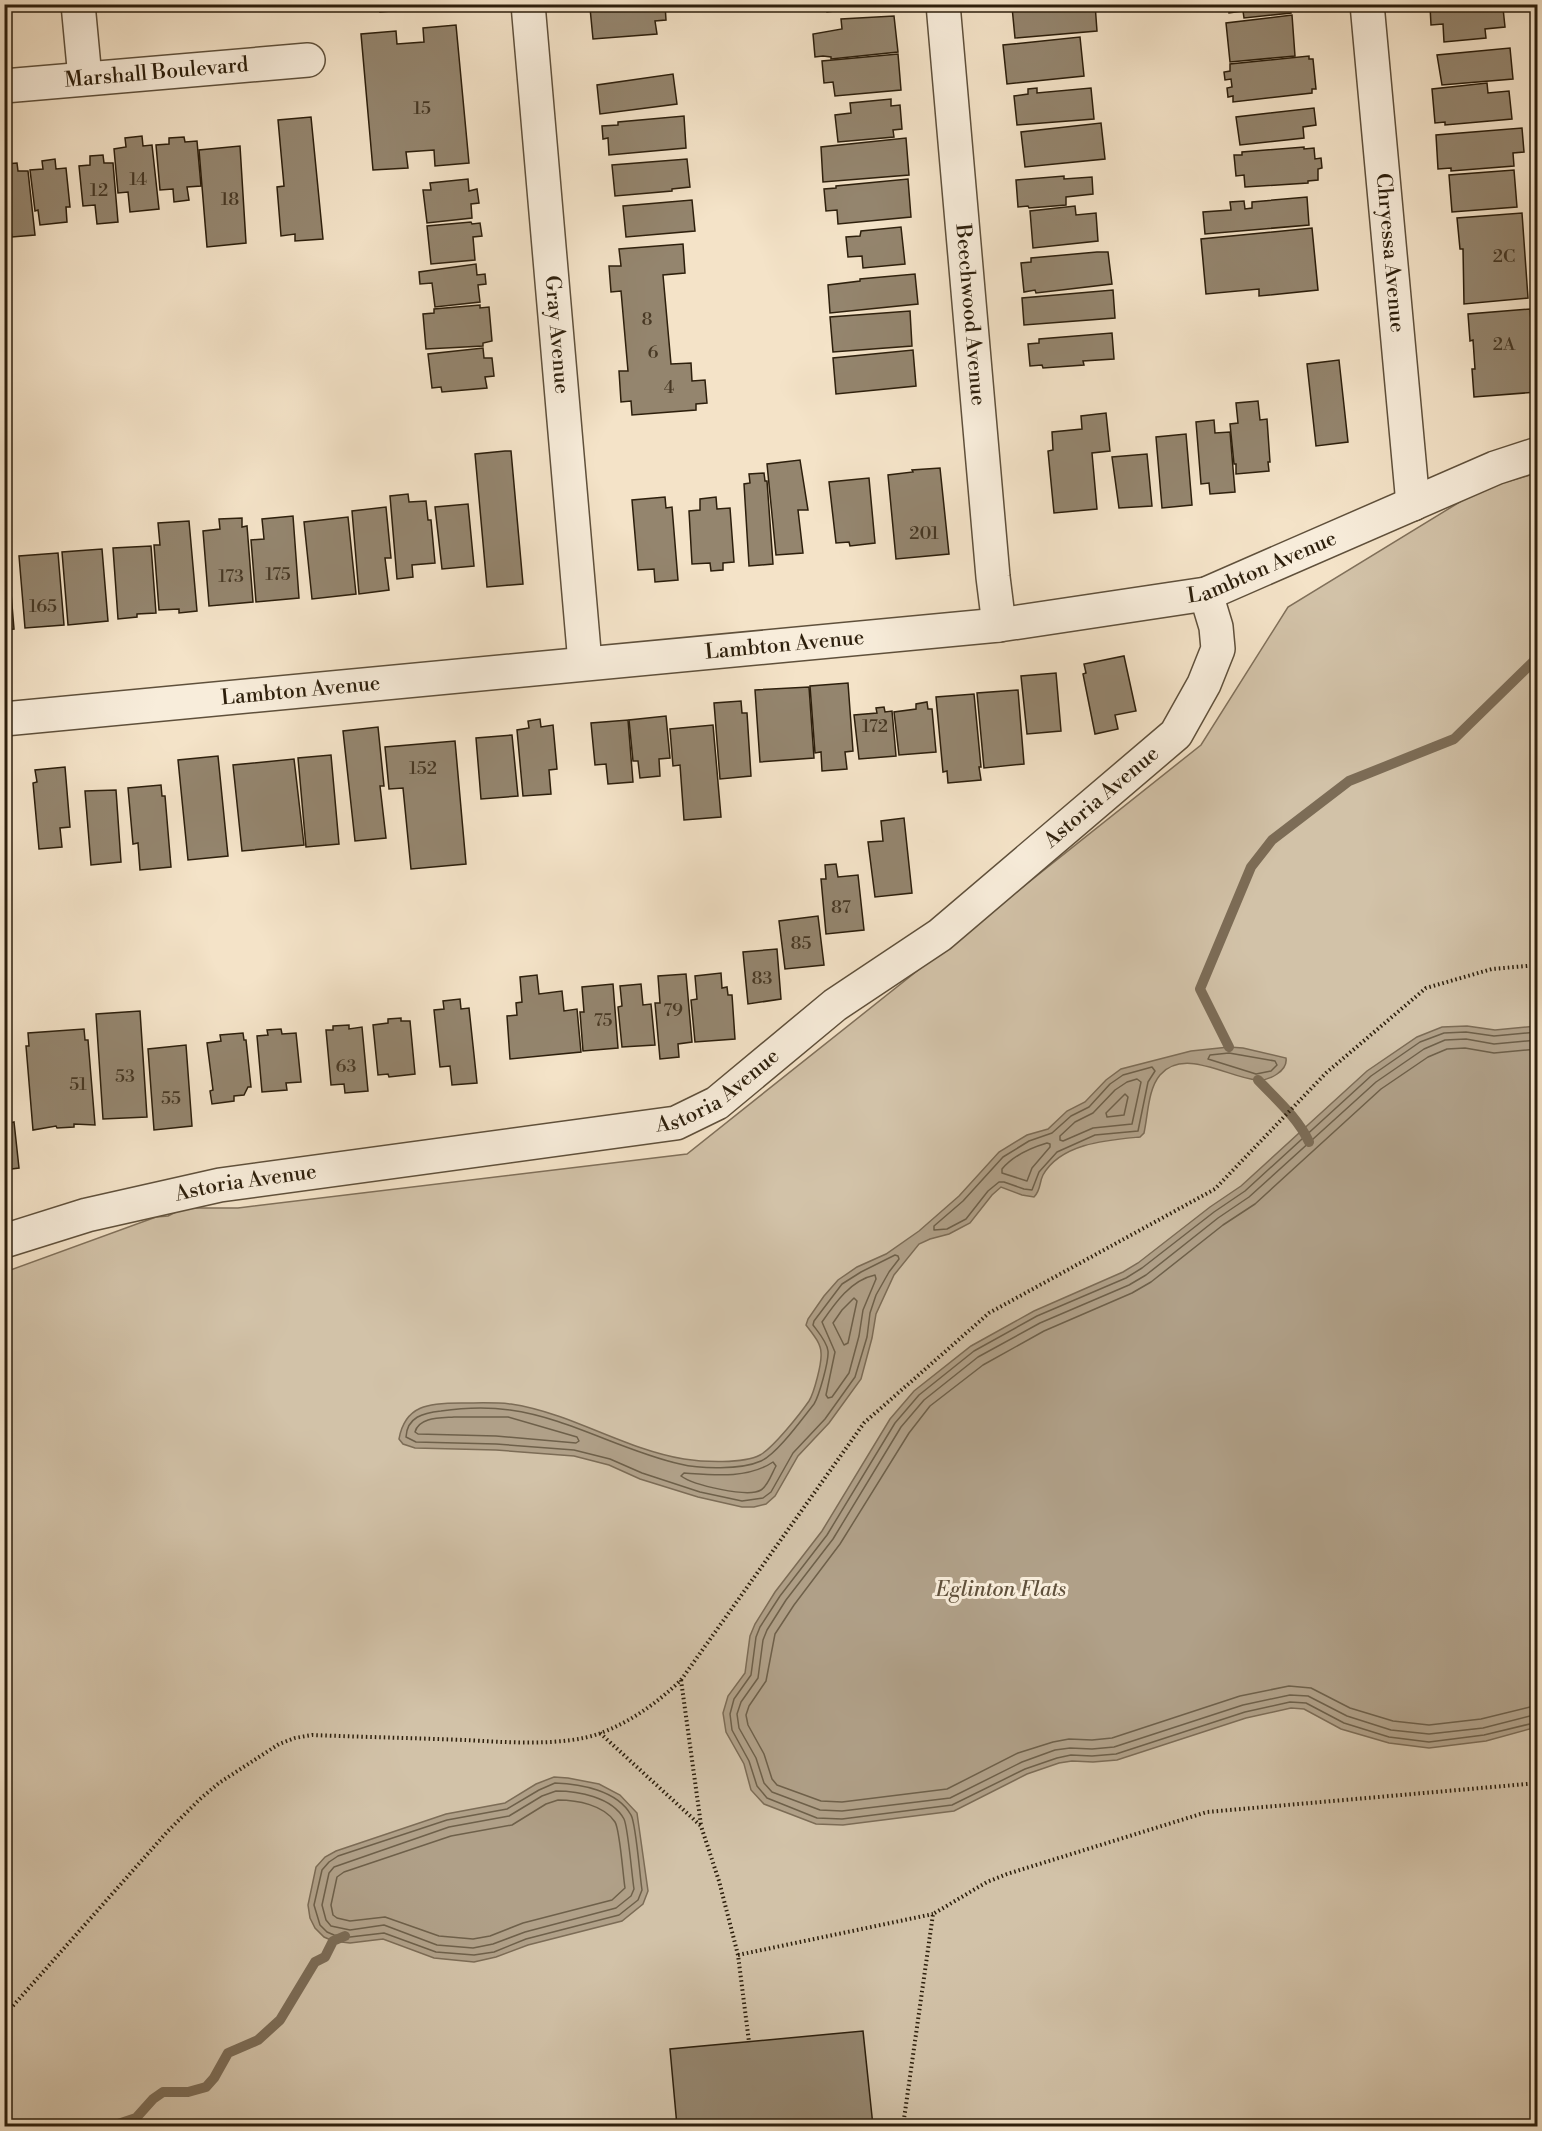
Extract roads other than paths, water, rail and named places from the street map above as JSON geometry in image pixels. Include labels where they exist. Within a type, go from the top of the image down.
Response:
[{"type":"street","points":[[78,4],[85,78]]},
{"type":"street","name":"Gray Avenue","points":[[528,4],[585,663]]},
{"type":"street","name":"Beechwood Avenue","points":[[943,4],[992,571],[999,625]]},
{"type":"street","name":"Chryessa Avenue","points":[[1367,4],[1413,504]]},
{"type":"street","name":"Marshall Boulevard","points":[[4,86],[308,60]]},
{"type":"street","name":"Lambton Avenue","points":[[4,719],[999,625],[1206,594],[1496,468],[1538,453]]},
{"type":"street","name":"Astoria Avenue","points":[[4,1241],[87,1215],[220,1185],[676,1123],[717,1103],[835,1005],[940,934],[1176,734],[1204,684],[1218,649],[1216,627],[1206,594]]},
{"type":"water","points":[[1467,1026],[1495,1030],[1537,1026],[1537,1727],[1486,1741],[1429,1748],[1389,1743],[1341,1729],[1304,1709],[1291,1708],[1246,1718],[1117,1760],[1059,1763],[1027,1774],[954,1811],[843,1825],[816,1824],[764,1804],[751,1790],[744,1764],[726,1732],[723,1713],[728,1696],[745,1673],[750,1636],[755,1624],[775,1592],[822,1531],[890,1419],[914,1391],[971,1346],[1034,1311],[1123,1272],[1138,1263],[1241,1186],[1367,1071],[1417,1037],[1442,1027]]},
{"type":"water","points":[[1229,1047],[1286,1058],[1286,1063],[1277,1074],[1262,1080],[1194,1064],[1170,1067],[1160,1075],[1153,1087],[1144,1133],[1140,1137],[1100,1142],[1073,1150],[1051,1164],[1043,1175],[1038,1192],[1034,1197],[1001,1187],[970,1223],[949,1234],[919,1244],[894,1275],[876,1314],[861,1379],[829,1423],[798,1456],[775,1496],[766,1504],[742,1507],[698,1497],[640,1479],[609,1465],[574,1456],[496,1450],[415,1448],[403,1444],[399,1439],[407,1419],[420,1408],[449,1403],[499,1403],[555,1415],[640,1447],[684,1459],[733,1461],[760,1455],[786,1430],[811,1397],[819,1370],[821,1349],[806,1325],[824,1296],[838,1280],[857,1267],[886,1254],[919,1231],[959,1196],[999,1152],[1027,1135],[1048,1129],[1067,1111],[1085,1102],[1106,1080],[1121,1069],[1191,1051]]},
{"type":"water","points":[[554,1777],[599,1784],[620,1795],[637,1813],[648,1891],[643,1904],[622,1921],[528,1945],[496,1957],[474,1962],[434,1958],[383,1939],[350,1943],[333,1941],[324,1937],[315,1928],[310,1918],[308,1905],[316,1867],[325,1857],[336,1851],[446,1814],[505,1803],[536,1784]]},
{"type":"waterway","points":[[1229,1047],[1200,989],[1251,867],[1272,840],[1349,781],[1454,739],[1538,657]]},
{"type":"waterway","points":[[1258,1080],[1293,1117],[1309,1142]]},
{"type":"waterway","points":[[112,2126],[136,2118],[153,2099],[163,2092],[188,2092],[206,2087],[214,2078],[228,2053],[258,2040],[280,2020],[315,1962],[325,1957],[333,1941],[345,1936]]},
{"type":"park label","name":"Eglinton Flats","points":[[1001,1590]]}]
